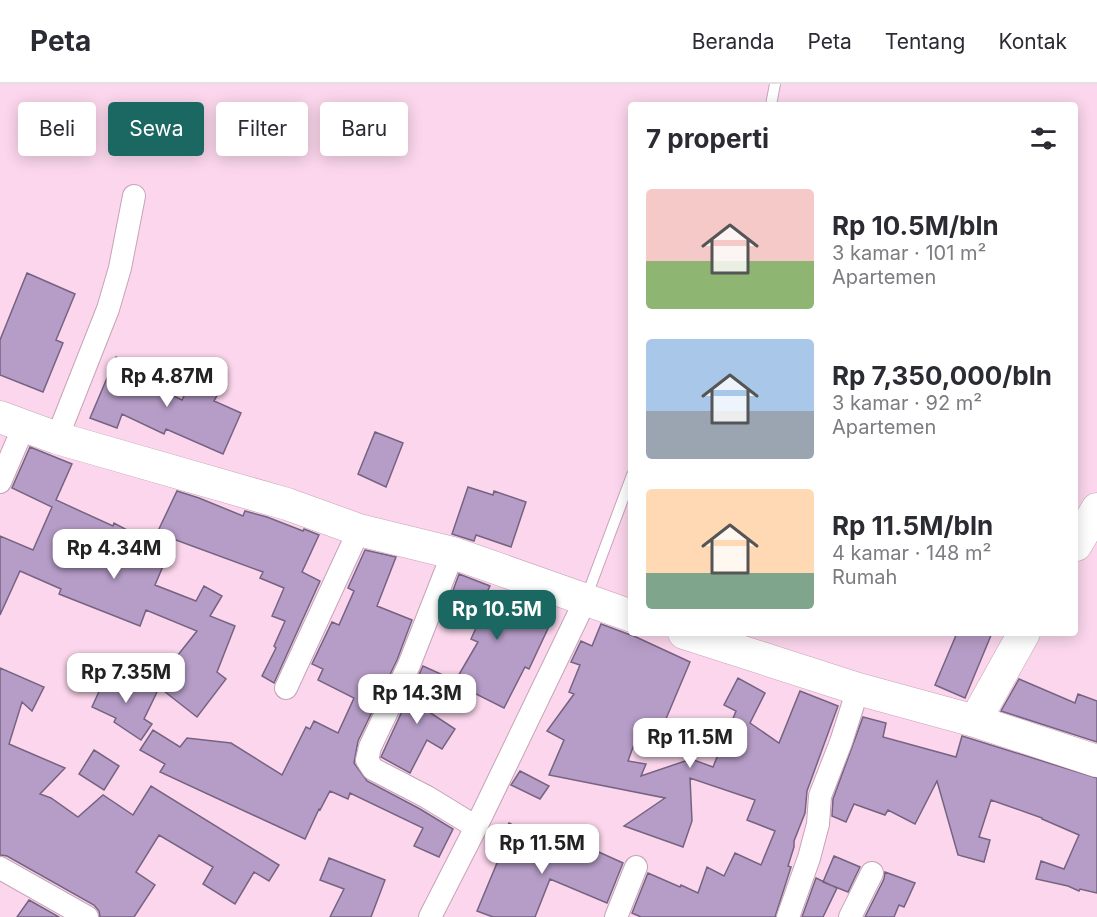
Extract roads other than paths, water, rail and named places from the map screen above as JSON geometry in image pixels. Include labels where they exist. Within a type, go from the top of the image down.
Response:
[{"type":"street","points":[[57,438],[108,309],[120,268],[134,196]]},
{"type":"street","points":[[0,482],[12,421],[57,438],[286,504],[359,530],[453,552],[628,615]]},
{"type":"street","points":[[1078,542],[1097,509]]},
{"type":"street","points":[[286,688],[359,530]]},
{"type":"street","points":[[453,552],[409,665],[370,747],[367,760],[373,769],[427,797],[476,827]]},
{"type":"street","points":[[430,917],[585,601]]},
{"type":"street","points":[[693,636],[858,689],[975,722],[1097,761]]},
{"type":"street","points":[[975,722],[1022,636]]},
{"type":"street","points":[[788,917],[809,858],[818,824],[820,796],[858,689]]},
{"type":"street","points":[[616,917],[636,867]]},
{"type":"street","points":[[0,868],[77,914]]},
{"type":"street","points":[[850,917],[872,873]]},
{"type":"lane","points":[[772,102],[775,84]]},
{"type":"lane","points":[[585,601],[628,486]]}]
